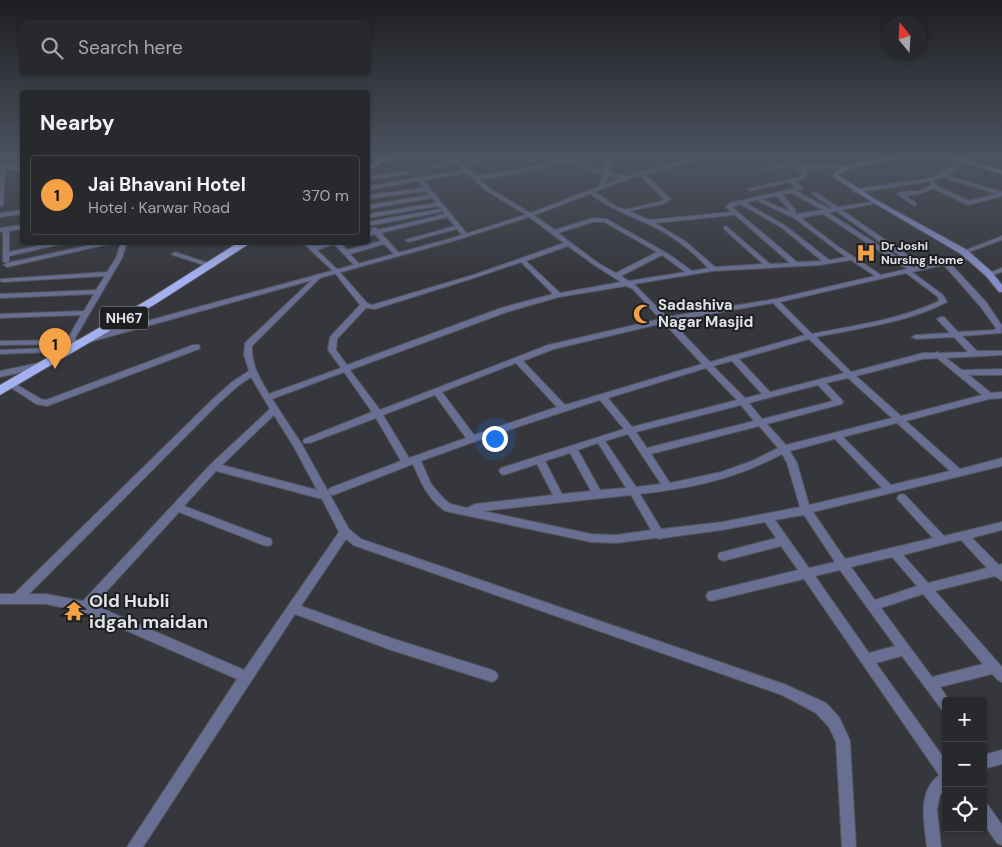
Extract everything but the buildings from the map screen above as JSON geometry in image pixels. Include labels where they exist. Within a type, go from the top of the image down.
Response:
[{"type":"highway","name":"NH67","points":[[0,392],[43,365],[70,345],[84,341],[212,266],[243,245]]},
{"type":"main road","points":[[868,198],[967,254],[989,274],[1002,290]]},
{"type":"street","points":[[370,207],[425,198]]},
{"type":"street","points":[[435,198],[465,235]]},
{"type":"street","points":[[501,198],[530,215],[568,244],[642,294],[743,402],[784,449],[792,463],[806,510],[843,565],[942,701]]},
{"type":"street","points":[[84,341],[465,235],[530,215],[574,198]]},
{"type":"street","points":[[599,198],[621,211],[650,222],[683,242],[704,258],[713,269]]},
{"type":"street","points":[[621,211],[661,203],[668,199],[666,198]]},
{"type":"street","points":[[794,264],[735,213],[729,205],[758,198],[794,216],[880,277]]},
{"type":"street","points":[[782,198],[793,211],[794,216]]},
{"type":"street","points":[[214,467],[329,493],[411,461],[562,407],[810,336],[897,319],[944,302],[941,296],[910,270],[827,212],[803,198]]},
{"type":"street","points":[[820,198],[922,268]]},
{"type":"street","points":[[905,198],[914,204]]},
{"type":"street","points":[[958,198],[968,202],[987,198]]},
{"type":"street","points":[[741,202],[778,223],[828,262]]},
{"type":"street","points":[[794,216],[827,212],[876,202]]},
{"type":"street","points":[[370,215],[440,204]]},
{"type":"street","points":[[0,215],[20,212]]},
{"type":"street","points":[[370,224],[448,212]]},
{"type":"street","points":[[370,233],[448,212]]},
{"type":"street","points":[[650,222],[735,213]]},
{"type":"street","points":[[553,233],[593,220],[605,220],[661,252],[691,273]]},
{"type":"street","points":[[370,225],[397,254]]},
{"type":"street","points":[[20,227],[3,229],[6,255],[2,282],[110,274]]},
{"type":"street","points":[[408,240],[458,227]]},
{"type":"street","points":[[726,228],[769,266]]},
{"type":"street","points":[[307,441],[518,360],[590,336],[665,320],[775,301],[946,263],[1002,238]]},
{"type":"street","points":[[345,253],[384,242]]},
{"type":"street","points":[[308,245],[336,271],[364,305],[378,306],[568,244]]},
{"type":"street","points":[[6,255],[53,245]]},
{"type":"street","points":[[5,269],[103,245]]},
{"type":"street","points":[[70,345],[86,312],[100,292],[125,245]]},
{"type":"street","points":[[312,249],[325,245]]},
{"type":"street","points":[[338,245],[357,265]]},
{"type":"street","points":[[616,276],[661,252]]},
{"type":"street","points":[[175,254],[212,266]]},
{"type":"street","points":[[267,398],[504,310],[558,295],[713,269],[828,262],[852,258]]},
{"type":"street","points":[[522,260],[558,295]]},
{"type":"street","points":[[916,337],[994,332],[1001,328],[983,304],[946,263]]},
{"type":"street","points":[[989,274],[1002,270]]},
{"type":"street","points":[[319,276],[248,345],[246,350],[253,372],[267,398],[329,493],[345,532],[357,542],[784,690],[821,708],[834,722],[842,741],[849,847]]},
{"type":"street","points":[[0,296],[100,292]]},
{"type":"street","points":[[775,301],[849,374],[957,472]]},
{"type":"street","points":[[364,305],[333,339],[331,344],[332,350],[411,461],[430,493],[449,508],[591,538],[616,539],[767,518],[1002,462]]},
{"type":"street","points":[[0,316],[86,312]]},
{"type":"street","points":[[941,319],[974,353]]},
{"type":"street","points":[[0,343],[70,345]]},
{"type":"street","points":[[0,352],[70,345]]},
{"type":"street","points":[[11,385],[39,402],[47,403],[196,347]]},
{"type":"street","points":[[504,471],[630,430],[849,374],[937,354],[1002,353]]},
{"type":"street","points":[[937,354],[989,396]]},
{"type":"street","points":[[734,357],[768,395]]},
{"type":"street","points":[[518,360],[562,407]]},
{"type":"street","points":[[0,374],[43,365]]},
{"type":"street","points":[[16,599],[217,400],[235,384],[253,372]]},
{"type":"street","points":[[960,373],[1002,372]]},
{"type":"street","points":[[645,452],[839,402],[839,399],[820,382]]},
{"type":"street","points":[[436,392],[472,439]]},
{"type":"street","points":[[469,512],[476,508],[489,506],[668,487],[722,476],[755,464],[784,449],[898,418],[989,396],[1002,395]]},
{"type":"street","points":[[602,396],[630,430],[668,487]]},
{"type":"street","points":[[85,607],[214,467],[275,409]]},
{"type":"street","points":[[836,435],[890,490]]},
{"type":"street","points":[[600,440],[659,534]]},
{"type":"street","points":[[573,449],[597,494]]},
{"type":"street","points":[[540,460],[559,498]]},
{"type":"street","points":[[902,498],[940,540]]},
{"type":"street","points":[[177,507],[267,542]]},
{"type":"street","points":[[767,518],[942,767]]},
{"type":"street","points":[[712,596],[1002,526]]},
{"type":"street","points":[[134,847],[246,677],[345,532]]},
{"type":"street","points":[[962,535],[1000,572]]},
{"type":"street","points":[[723,556],[784,541]]},
{"type":"street","points":[[894,552],[998,672]]},
{"type":"street","points":[[873,606],[926,588],[1000,572]]},
{"type":"street","points":[[0,599],[46,598],[85,607],[246,677]]},
{"type":"street","points":[[293,608],[391,644],[492,676]]},
{"type":"street","points":[[867,659],[905,648]]},
{"type":"street","points":[[929,684],[998,672]]},
{"type":"street","points":[[987,760],[1002,757]]},
{"type":"street","points":[[934,847],[930,806],[933,792],[938,783],[942,781]]},
{"type":"street","points":[[987,816],[1002,838]]},
{"type":"place","name":"Dr Joshi Nursing Home","points":[[866,253]]},
{"type":"place","name":"Sadashiva Nagar Masjid","points":[[643,314]]},
{"type":"place","name":"Jai Bhavani Hotel","points":[[55,369]]},
{"type":"place","name":"Old Hubli idgah maidan","points":[[74,611]]}]
